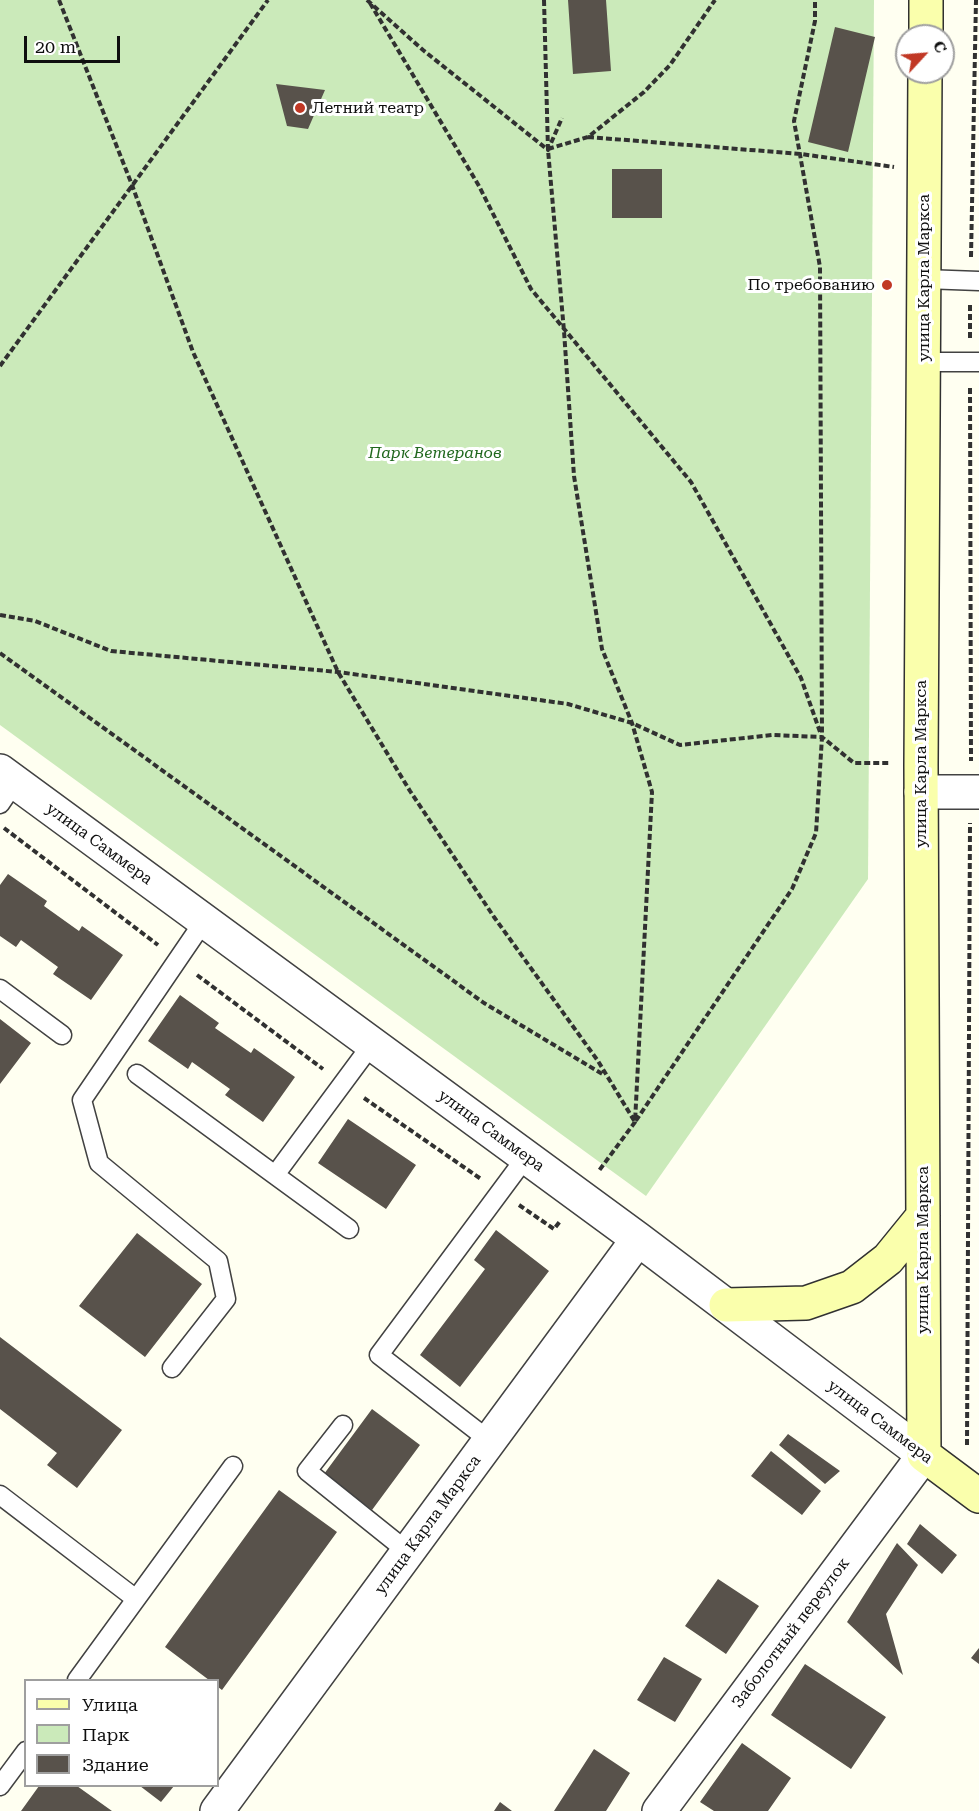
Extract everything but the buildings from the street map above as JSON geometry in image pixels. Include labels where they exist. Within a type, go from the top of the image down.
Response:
[{"type":"street","points":[[926,0],[926,24]]},
{"type":"street","name":"улица Карла Маркса","points":[[924,1455],[921,778],[925,84]]},
{"type":"street","points":[[921,778],[975,792]]},
{"type":"street","name":"улица Саммера","points":[[5,786],[204,921],[638,1239],[979,1496]]},
{"type":"street","points":[[726,1305],[806,1303],[852,1287],[888,1259],[923,1216]]},
{"type":"street","name":"улица Карла Маркса","points":[[217,1811],[638,1239]]},
{"type":"street","name":"Заболотный переулок","points":[[658,1811],[924,1455]]},
{"type":"lane","points":[[924,279],[975,281]]},
{"type":"lane","points":[[923,362],[975,362]]},
{"type":"lane","points":[[172,1368],[226,1299],[218,1261],[99,1163],[82,1100],[204,921]]},
{"type":"lane","points":[[0,989],[62,1035]]},
{"type":"lane","points":[[275,1175],[372,1044]]},
{"type":"lane","points":[[137,1074],[349,1228]]},
{"type":"lane","points":[[490,1441],[379,1355],[526,1157]]},
{"type":"lane","points":[[343,1425],[307,1471],[408,1552]]},
{"type":"lane","points":[[78,1679],[233,1466]]},
{"type":"lane","points":[[0,1495],[136,1599]]},
{"type":"lane","points":[[0,1786],[24,1754]]},
{"type":"path","points":[[59,0],[132,185],[193,352],[338,672],[410,791],[494,917],[598,1061],[604,1075],[635,1122]]},
{"type":"path","points":[[0,366],[268,0]]},
{"type":"path","points":[[544,0],[548,150],[574,476],[602,649],[632,723],[652,792],[635,1122]]},
{"type":"path","points":[[548,150],[588,137],[644,92],[670,65],[715,0]]},
{"type":"path","points":[[0,825],[342,1083],[554,1229],[635,1122],[792,889],[816,833],[822,737],[820,267],[794,121],[815,21],[815,0]]},
{"type":"path","points":[[967,1456],[975,792],[976,0]]},
{"type":"path","points":[[368,2],[423,50],[548,150]]},
{"type":"path","points":[[368,2],[479,186],[531,289],[691,482],[801,678],[822,737],[854,763],[921,778]]},
{"type":"path","points":[[548,150],[562,118]]},
{"type":"path","points":[[588,137],[801,154],[924,171]]},
{"type":"path","points":[[0,615],[35,621],[111,651],[338,672],[568,704],[632,723],[680,745],[772,735],[822,737]]},
{"type":"path","points":[[0,653],[484,1003],[604,1075]]},
{"type":"green space","name":"Парк Ветеранов","points":[[0,0],[874,0],[868,879],[646,1196],[0,725]]},
{"type":"place","name":"Летний театр","points":[[300,108]]},
{"type":"place","name":"По требованию","points":[[887,285]]}]
